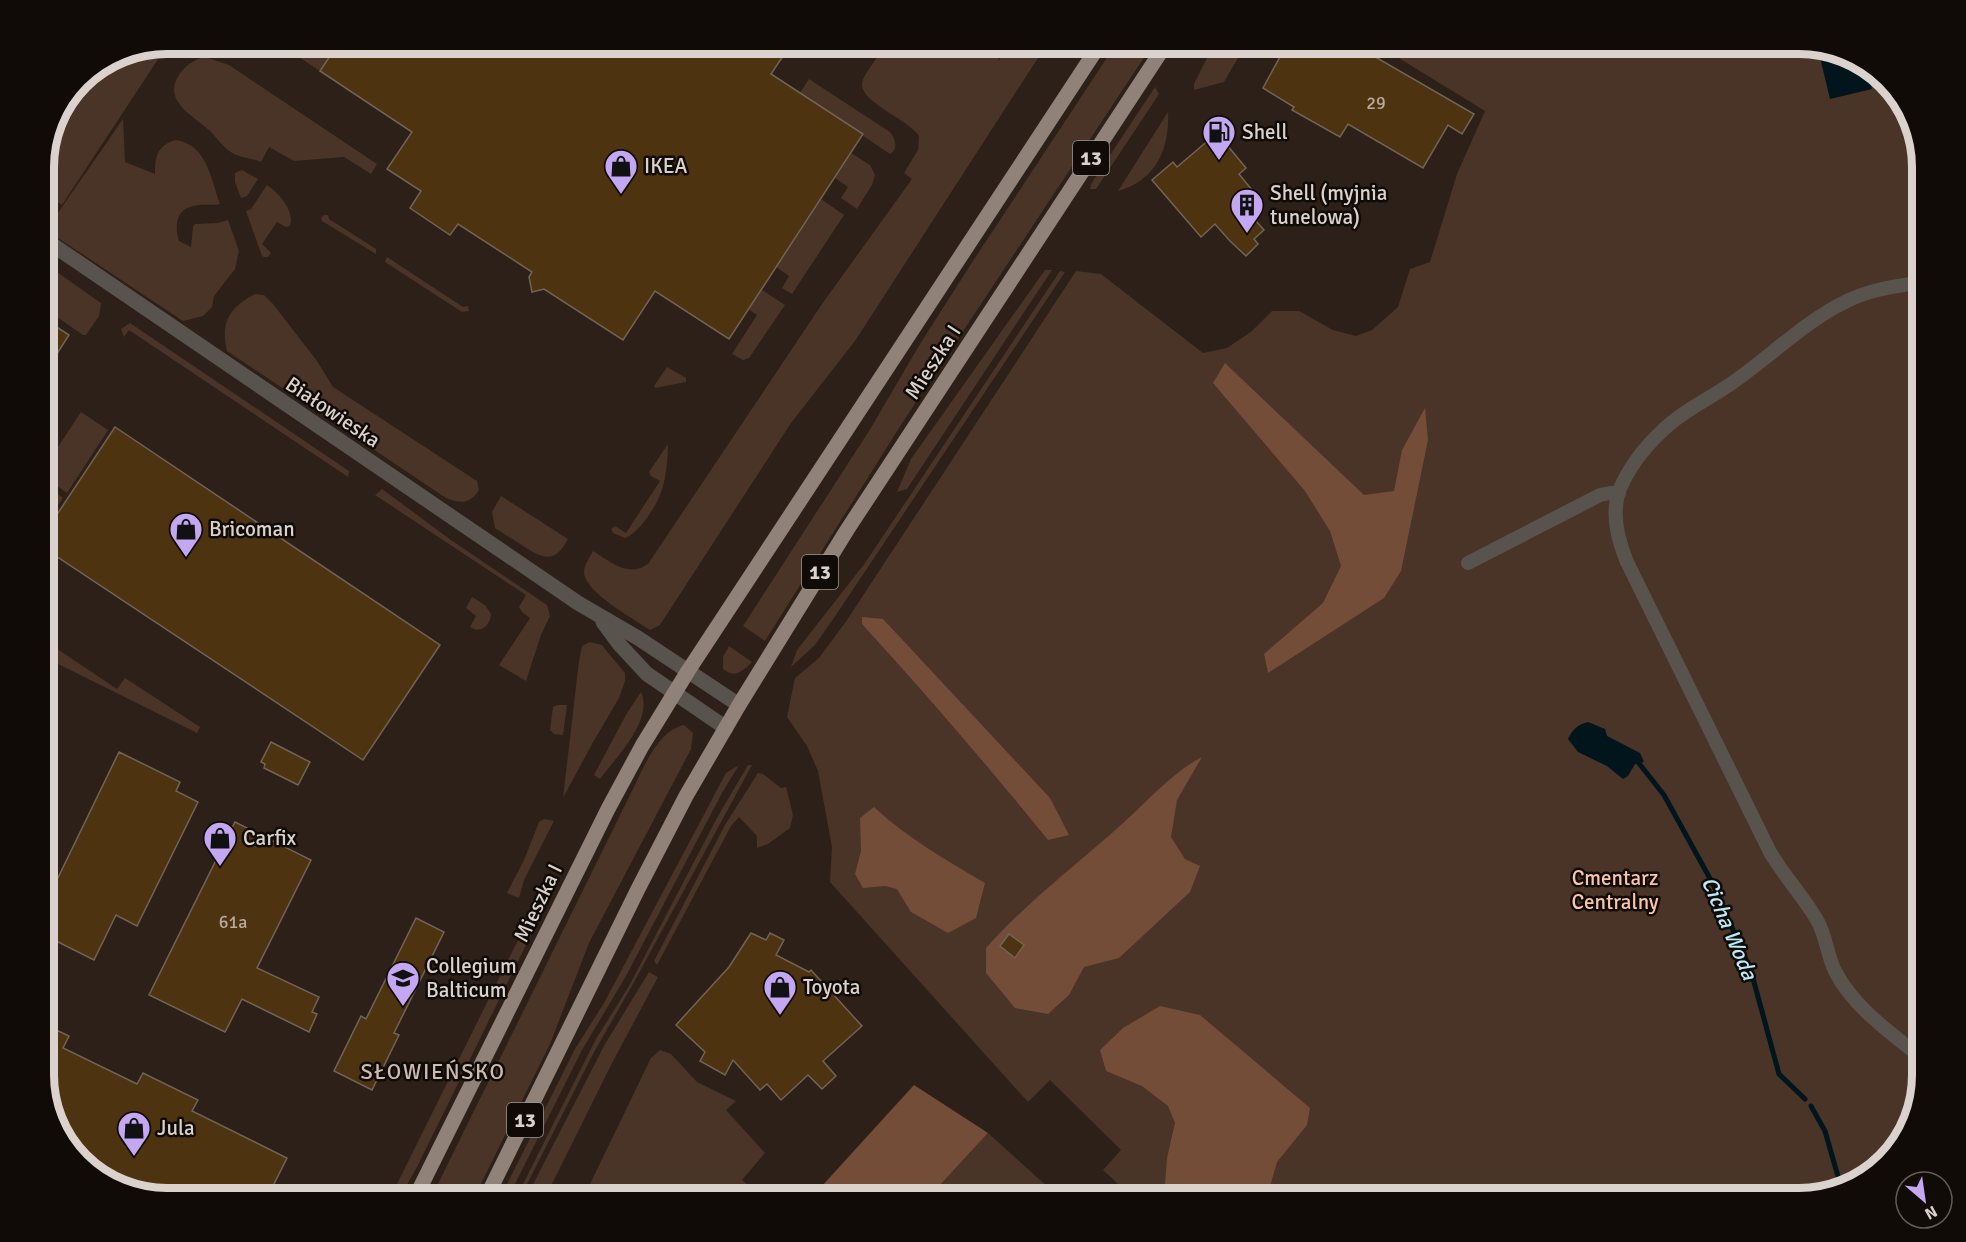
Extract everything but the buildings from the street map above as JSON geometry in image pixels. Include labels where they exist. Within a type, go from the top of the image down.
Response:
[{"type":"main road","name":"Mieszka I","points":[[420,1188],[608,809],[642,746],[688,671],[1093,54]]},
{"type":"main road","name":"Mieszka I","points":[[491,1188],[686,796],[739,705],[847,530],[1159,54]]},
{"type":"street","name":"Białowieska","points":[[54,246],[600,617],[638,638],[688,671]]},
{"type":"street","points":[[1912,284],[1884,288],[1858,296],[1835,307],[1663,429],[1638,457],[1619,493],[1615,511],[1618,535],[1627,562],[1770,852],[1818,922],[1831,961],[1840,979],[1873,1019],[1912,1049]]},
{"type":"street","points":[[1468,563],[1594,498],[1619,493]]},
{"type":"street","name":"Białowieska","points":[[600,617],[639,666],[674,693]]},
{"type":"street","points":[[688,671],[739,705]]},
{"type":"street","points":[[674,693],[726,728]]},
{"type":"green space","points":[[161,54],[62,205],[54,200],[54,160],[60,131],[73,104],[87,87],[104,73],[131,60]]},
{"type":"green space","points":[[294,54],[327,54],[330,56],[320,71]]},
{"type":"green space","points":[[880,54],[1000,54],[998,61],[1004,54],[1041,54],[855,341],[791,423],[660,625],[650,630],[611,604],[592,588],[584,572],[586,564],[593,551],[613,564],[627,569],[641,568],[648,564],[822,304],[912,179],[904,173],[918,150],[919,136],[863,91],[863,80]]},
{"type":"green space","points":[[1109,54],[1146,54],[901,425],[765,641],[743,626],[869,431],[920,344]]},
{"type":"green space","points":[[1209,54],[1240,54],[1224,82],[1194,90],[1194,84]]},
{"type":"green space","name":"Cmentarz Centralny","points":[[1392,54],[1806,54],[1821,56],[1849,66],[1873,82],[1893,104],[1903,124],[1908,138],[1912,167],[1912,1075],[1906,1111],[1893,1138],[1862,1169],[1835,1182],[1813,1187],[1122,1188],[1103,1170],[1121,1150],[1050,1080],[1028,1102],[830,882],[832,847],[818,771],[807,746],[787,717],[795,678],[819,658],[847,620],[1076,271],[1101,274],[1203,353],[1227,348],[1252,331],[1272,311],[1299,311],[1333,330],[1356,336],[1372,330],[1398,307],[1410,269],[1430,262],[1457,174],[1485,111]]},
{"type":"green space","points":[[205,57],[229,65],[377,164],[371,174],[344,157],[294,161],[269,147],[261,162],[230,152],[210,131],[187,113],[176,99],[175,82],[181,72],[192,62]]},
{"type":"green space","points":[[809,79],[890,132],[895,144],[893,152],[890,154],[800,93]]},
{"type":"green space","points":[[1155,87],[1159,94],[1096,189],[1090,189],[1091,184]]},
{"type":"green space","points":[[1168,112],[1166,139],[1158,162],[1142,180],[1118,191]]},
{"type":"green space","points":[[123,119],[125,162],[155,174],[158,152],[165,145],[176,140],[186,143],[201,156],[220,204],[185,209],[177,221],[179,241],[191,247],[195,224],[228,220],[239,251],[235,269],[214,296],[212,307],[203,316],[183,321],[54,235],[54,218]]},
{"type":"green space","points":[[851,153],[870,165],[875,175],[872,185],[857,209],[841,198],[848,187],[835,178]]},
{"type":"green space","points":[[242,170],[258,179],[247,196],[241,198],[235,182],[235,173]]},
{"type":"green space","points":[[267,185],[285,203],[291,220],[290,226],[286,227],[277,222],[262,244],[271,253],[268,257],[264,257],[246,211],[251,209]]},
{"type":"green space","points":[[821,199],[844,215],[792,294],[782,288],[789,276],[776,267]]},
{"type":"green space","points":[[328,215],[329,219],[376,249],[376,254],[322,221],[321,218]]},
{"type":"green space","points":[[387,257],[463,307],[468,306],[469,311],[462,312],[385,262]]},
{"type":"green space","points":[[54,270],[101,303],[99,316],[86,335],[54,315]]},
{"type":"green space","points":[[1045,270],[1052,270],[907,489],[897,492],[911,459]]},
{"type":"green space","points":[[1060,271],[1065,272],[838,612],[815,645],[791,667],[797,650],[865,563]]},
{"type":"green space","points":[[761,289],[785,305],[749,358],[743,360],[732,354],[757,315],[748,309]]},
{"type":"green space","points":[[255,294],[264,295],[273,304],[317,361],[333,387],[477,481],[479,490],[476,495],[464,502],[446,498],[227,351],[225,332],[229,316],[239,304]]},
{"type":"green space","points":[[130,323],[349,471],[348,477],[129,330],[124,337],[121,329]]},
{"type":"green space","points":[[667,367],[686,378],[686,382],[655,388],[654,386]]},
{"type":"green space","points":[[81,412],[108,430],[67,493],[54,484],[54,453]]},
{"type":"green space","points":[[668,444],[664,483],[646,520],[625,538],[613,533],[611,529],[615,526],[626,533],[660,481],[651,476],[649,472]]},
{"type":"green space","points":[[382,489],[451,540],[547,605],[550,616],[541,635],[526,681],[499,665],[530,618],[519,607],[526,595],[375,495]]},
{"type":"green space","points":[[54,491],[63,498],[54,511]]},
{"type":"green space","points":[[501,496],[568,539],[563,547],[553,556],[543,556],[495,528],[492,512]]},
{"type":"green space","points":[[472,597],[485,605],[491,614],[487,625],[478,630],[470,627],[476,616],[466,608]]},
{"type":"green space","points":[[590,642],[602,645],[625,673],[625,681],[619,698],[563,798],[579,661],[582,646]]},
{"type":"green space","points":[[729,646],[752,662],[735,674],[723,669],[723,657]]},
{"type":"green space","points":[[54,647],[117,689],[125,678],[200,727],[197,733],[54,662]]},
{"type":"green space","points":[[641,692],[644,703],[638,726],[600,779],[594,775],[627,713]]},
{"type":"green space","points":[[567,705],[563,735],[554,734],[550,730],[553,707]]},
{"type":"green space","points":[[684,725],[693,733],[691,749],[589,943],[550,1044],[479,1188],[436,1188],[645,764],[665,735]]},
{"type":"green space","points":[[739,765],[626,976],[582,1050],[513,1188],[505,1188],[575,1049],[604,1003],[726,773]]},
{"type":"green space","points":[[748,765],[752,765],[593,1054],[525,1188],[521,1188],[596,1039],[629,986],[718,816]]},
{"type":"green space","points":[[758,773],[763,774],[781,788],[786,787],[793,815],[790,828],[768,844],[757,848],[757,836],[739,817],[731,826],[657,965],[654,961],[725,825]]},
{"type":"green space","points":[[544,819],[554,821],[524,880],[519,898],[507,893],[524,860],[539,822]]},
{"type":"green space","points":[[538,890],[543,892],[531,935],[418,1165],[405,1188],[395,1188],[526,924]]},
{"type":"green space","points":[[649,972],[658,977],[550,1188],[531,1188],[605,1044]]},
{"type":"green space","points":[[660,1050],[671,1054],[697,1082],[736,1101],[726,1110],[765,1153],[742,1180],[751,1188],[595,1188],[590,1184],[651,1058]]},
{"type":"green space","points":[[988,1133],[1049,1188],[937,1188]]},
{"type":"shaded area","points":[[1225,363],[1364,495],[1394,491],[1402,450],[1425,408],[1428,440],[1401,571],[1384,598],[1268,673],[1264,654],[1323,603],[1341,566],[1330,531],[1305,491],[1213,383]]},
{"type":"shaded area","points":[[862,617],[883,619],[1050,798],[1069,835],[1048,840],[956,730],[862,624]]},
{"type":"shaded area","points":[[1202,757],[1177,800],[1171,837],[1185,859],[1200,866],[1190,892],[1119,958],[1084,967],[1069,995],[1048,1014],[1015,1008],[986,973],[986,948],[1034,900],[1170,779]]},
{"type":"shaded area","points":[[874,807],[913,839],[985,883],[976,918],[948,933],[911,912],[897,889],[885,886],[863,888],[855,874],[861,851],[860,818]]},
{"type":"shaded area","points":[[1160,1006],[1200,1015],[1310,1108],[1307,1125],[1277,1162],[1270,1188],[1165,1188],[1167,1158],[1175,1123],[1168,1106],[1142,1086],[1106,1071],[1100,1050],[1123,1028]]},
{"type":"shaded area","points":[[914,1085],[988,1133],[937,1188],[820,1188]]},
{"type":"water","points":[[1820,56],[1835,60],[1862,73],[1870,79],[1872,89],[1830,99]]},
{"type":"water","points":[[1588,722],[1605,729],[1607,736],[1640,753],[1644,762],[1635,764],[1628,776],[1623,779],[1607,766],[1578,752],[1568,739],[1576,728]]},
{"type":"waterway","name":"Cicha Woda","points":[[1638,762],[1664,795],[1713,884],[1751,971],[1779,1074],[1805,1099]]},
{"type":"waterway","name":"Cicha Woda","points":[[1811,1106],[1825,1131],[1839,1180]]},
{"type":"place","name":"Shell","points":[[1219,161]]},
{"type":"place","name":"IKEA","points":[[621,195]]},
{"type":"place","name":"Shell (myjnia tunelowa)","points":[[1247,234]]},
{"type":"place","name":"Bricoman","points":[[186,558]]},
{"type":"place","name":"Carfix","points":[[220,867]]},
{"type":"place","name":"Collegium Balticum","points":[[403,1007]]},
{"type":"place","name":"Toyota","points":[[780,1016]]},
{"type":"place","name":"Jula","points":[[134,1157]]},
{"type":"district","name":"SŁOWIEŃSKO","points":[[433,1071]]}]
